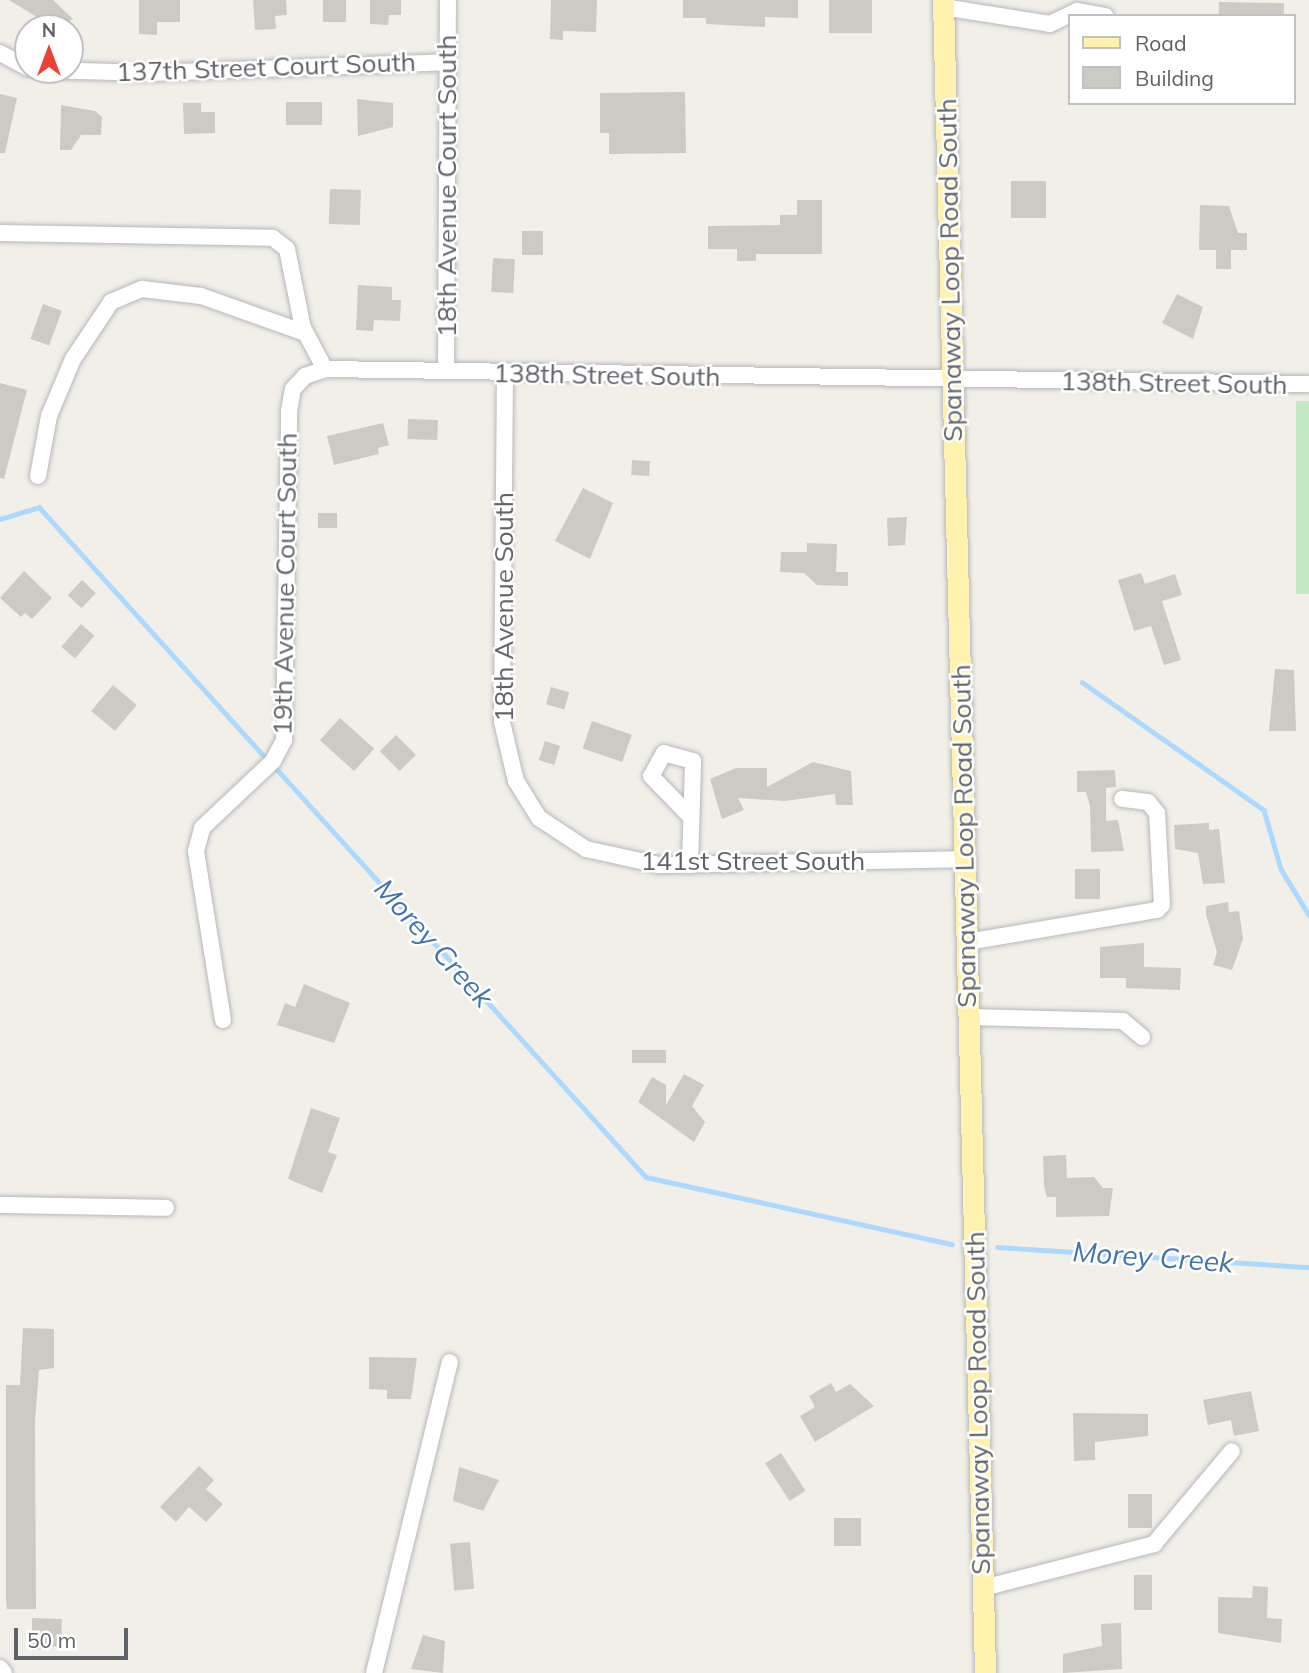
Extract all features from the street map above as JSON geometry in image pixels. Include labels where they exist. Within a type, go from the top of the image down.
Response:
[{"type":"main road","name":"Spanaway Loop Road South","points":[[943,3],[985,1673]]},
{"type":"street","name":"18th Avenue Court South","points":[[446,371],[448,0]]},
{"type":"street","points":[[943,3],[1049,24],[1068,15]]},
{"type":"street","points":[[1071,14],[1077,11],[1094,14]]},
{"type":"street","name":"137th Street Court South","points":[[84,71],[151,74],[446,62]]},
{"type":"street","points":[[0,233],[273,238],[290,258],[305,332],[325,369]]},
{"type":"street","points":[[38,476],[49,416],[63,382],[111,302],[142,289],[201,296],[305,332]]},
{"type":"street","name":"138th Street South","points":[[325,369],[505,374],[1309,384]]},
{"type":"street","name":"19th Avenue Court South","points":[[223,1020],[197,851],[202,828],[273,761],[284,740],[290,404],[301,379],[325,369]]},
{"type":"street","name":"18th Avenue South","points":[[505,374],[502,722],[516,781],[549,827]]},
{"type":"street","points":[[967,943],[1142,917],[1161,905],[1155,806],[1122,799]]},
{"type":"street","points":[[690,865],[691,817]]},
{"type":"street","name":"141st Street South","points":[[549,827],[612,858],[690,865],[965,859]]},
{"type":"street","points":[[969,1017],[1123,1021],[1142,1037]]},
{"type":"street","points":[[0,1205],[166,1208]]},
{"type":"street","points":[[374,1673],[450,1362]]},
{"type":"street","points":[[983,1588],[1154,1544],[1232,1451]]},
{"type":"street","points":[[0,1668],[4,1673]]},
{"type":"green space","points":[[1296,401],[1309,401],[1309,594],[1296,594]]},
{"type":"building","points":[[9,0],[53,0],[68,14],[32,14]]},
{"type":"building","points":[[139,0],[180,0],[180,22],[157,22],[157,35],[139,34]]},
{"type":"building","points":[[253,0],[286,0],[287,15],[275,16],[276,29],[255,30]]},
{"type":"building","points":[[323,0],[346,0],[346,22],[323,22]]},
{"type":"building","points":[[370,0],[401,0],[401,15],[389,15],[388,25],[370,24]]},
{"type":"building","points":[[551,0],[597,0],[596,32],[563,31],[563,40],[550,39]]},
{"type":"building","points":[[683,0],[798,0],[798,18],[765,17],[765,27],[706,24],[706,18],[683,18]]},
{"type":"building","points":[[829,0],[872,0],[872,33],[829,33]]},
{"type":"building","points":[[1219,2],[1284,3],[1284,14],[1219,14]]},
{"type":"building","points":[[685,92],[686,153],[609,154],[609,133],[600,133],[600,93]]},
{"type":"building","points":[[0,94],[17,98],[5,153],[0,153]]},
{"type":"building","points":[[357,99],[393,103],[393,127],[358,136]]},
{"type":"building","points":[[286,102],[322,102],[322,125],[286,125]]},
{"type":"building","points":[[183,103],[201,103],[201,112],[215,112],[215,133],[184,134]]},
{"type":"building","points":[[61,105],[95,111],[102,117],[101,135],[81,135],[71,150],[60,150]]},
{"type":"building","points":[[1011,181],[1046,181],[1046,218],[1011,218]]},
{"type":"building","points":[[330,189],[361,190],[360,225],[329,224]]},
{"type":"building","points":[[797,200],[822,200],[822,254],[756,254],[756,261],[737,261],[737,249],[708,249],[708,226],[780,225],[780,215],[797,215]]},
{"type":"building","points":[[1200,205],[1229,206],[1238,233],[1247,233],[1247,250],[1231,250],[1231,269],[1216,269],[1216,250],[1199,250]]},
{"type":"building","points":[[522,231],[543,231],[543,255],[522,255]]},
{"type":"building","points":[[493,258],[515,259],[513,293],[491,292]]},
{"type":"building","points":[[358,285],[392,287],[392,300],[401,300],[400,321],[374,320],[373,331],[356,330]]},
{"type":"building","points":[[1177,294],[1203,307],[1193,339],[1162,323]]},
{"type":"building","points":[[43,304],[62,311],[49,346],[30,339]]},
{"type":"building","points":[[0,383],[27,390],[4,479],[0,478]]},
{"type":"building","points":[[408,419],[438,420],[437,440],[407,439]]},
{"type":"building","points":[[383,423],[389,445],[378,448],[379,454],[334,465],[327,436]]},
{"type":"building","points":[[632,460],[650,461],[649,476],[631,475]]},
{"type":"building","points":[[583,488],[613,503],[590,559],[555,541]]},
{"type":"building","points":[[318,513],[337,513],[337,528],[318,528]]},
{"type":"building","points":[[907,517],[905,545],[888,546],[887,518]]},
{"type":"building","points":[[807,543],[837,544],[836,572],[848,572],[848,586],[817,585],[804,573],[780,572],[781,552],[807,552]]},
{"type":"building","points":[[24,571],[52,598],[32,619],[25,613],[21,617],[0,598]]},
{"type":"building","points":[[1141,573],[1145,584],[1175,574],[1182,595],[1162,601],[1181,660],[1164,665],[1151,626],[1134,631],[1118,580]]},
{"type":"building","points":[[82,580],[96,593],[82,608],[68,595]]},
{"type":"building","points":[[81,624],[95,636],[75,658],[61,647]]},
{"type":"building","points":[[1275,669],[1294,670],[1296,731],[1269,731]]},
{"type":"building","points":[[113,685],[137,705],[115,731],[91,711]]},
{"type":"building","points":[[551,687],[569,692],[564,710],[546,704]]},
{"type":"building","points":[[340,718],[374,749],[354,771],[320,740]]},
{"type":"building","points":[[592,721],[632,735],[622,762],[583,748]]},
{"type":"building","points":[[396,735],[416,755],[400,771],[380,751]]},
{"type":"building","points":[[545,741],[560,746],[554,765],[539,760]]},
{"type":"building","points":[[813,762],[851,771],[853,805],[836,805],[835,794],[785,801],[738,798],[744,810],[722,819],[710,779],[736,768],[767,768],[767,787]]},
{"type":"building","points":[[1115,770],[1116,787],[1106,788],[1106,821],[1118,820],[1124,851],[1091,852],[1090,806],[1086,792],[1077,792],[1077,771]]},
{"type":"building","points":[[1209,823],[1209,830],[1219,829],[1225,883],[1203,884],[1198,853],[1175,849],[1174,825]]},
{"type":"building","points":[[1075,869],[1100,869],[1100,899],[1075,899]]},
{"type":"building","points":[[1228,902],[1229,912],[1239,911],[1243,939],[1232,970],[1213,965],[1217,952],[1206,915],[1206,906]]},
{"type":"building","points":[[1144,943],[1144,967],[1181,968],[1180,990],[1126,988],[1126,978],[1100,978],[1100,947]]},
{"type":"building","points":[[304,984],[350,1003],[334,1043],[277,1025],[285,1003],[295,1007]]},
{"type":"building","points":[[632,1050],[666,1050],[666,1063],[632,1063]]},
{"type":"building","points":[[684,1074],[704,1085],[692,1106],[705,1122],[694,1142],[638,1102],[652,1077],[666,1085],[666,1105]]},
{"type":"building","points":[[311,1108],[340,1118],[328,1152],[337,1155],[322,1193],[288,1179]]},
{"type":"building","points":[[1066,1155],[1067,1178],[1094,1177],[1103,1188],[1113,1188],[1109,1216],[1056,1217],[1056,1197],[1047,1197],[1044,1186],[1043,1156]]},
{"type":"building","points":[[23,1328],[54,1329],[54,1368],[39,1370],[35,1421],[36,1609],[7,1609],[6,1385],[20,1385]]},
{"type":"building","points":[[369,1357],[417,1358],[411,1399],[387,1399],[387,1390],[369,1389]]},
{"type":"building","points":[[831,1383],[836,1392],[850,1384],[874,1406],[815,1442],[800,1416],[815,1407],[809,1396]]},
{"type":"building","points":[[1251,1391],[1259,1431],[1234,1436],[1231,1420],[1208,1425],[1203,1400]]},
{"type":"building","points":[[1073,1413],[1148,1414],[1148,1436],[1095,1442],[1095,1460],[1074,1461]]},
{"type":"building","points":[[781,1453],[806,1491],[790,1501],[765,1463]]},
{"type":"building","points":[[199,1466],[214,1480],[206,1489],[223,1504],[206,1522],[189,1507],[176,1522],[160,1507]]},
{"type":"building","points":[[459,1467],[499,1480],[483,1511],[453,1501]]},
{"type":"building","points":[[1128,1494],[1152,1494],[1152,1528],[1128,1528]]},
{"type":"building","points":[[834,1518],[861,1518],[861,1546],[834,1546]]},
{"type":"building","points":[[470,1542],[474,1589],[454,1591],[450,1544]]},
{"type":"building","points":[[1134,1575],[1152,1575],[1152,1610],[1134,1610]]},
{"type":"building","points":[[1253,1586],[1268,1587],[1267,1618],[1282,1619],[1281,1643],[1218,1633],[1218,1597],[1252,1598]]},
{"type":"building","points":[[32,1618],[62,1619],[61,1645],[32,1651]]},
{"type":"building","points":[[1121,1623],[1122,1669],[1063,1673],[1063,1654],[1102,1646],[1101,1624]]},
{"type":"building","points":[[423,1635],[445,1641],[443,1673],[411,1669]]},
{"type":"waterway","name":"Morey Creek","points":[[0,519],[39,507],[268,760]]},
{"type":"waterway","points":[[1082,682],[1264,810],[1281,869],[1309,915]]},
{"type":"waterway","name":"Morey Creek","points":[[274,766],[646,1177],[952,1244]]},
{"type":"waterway","name":"Morey Creek","points":[[997,1247],[1309,1267]]}]
